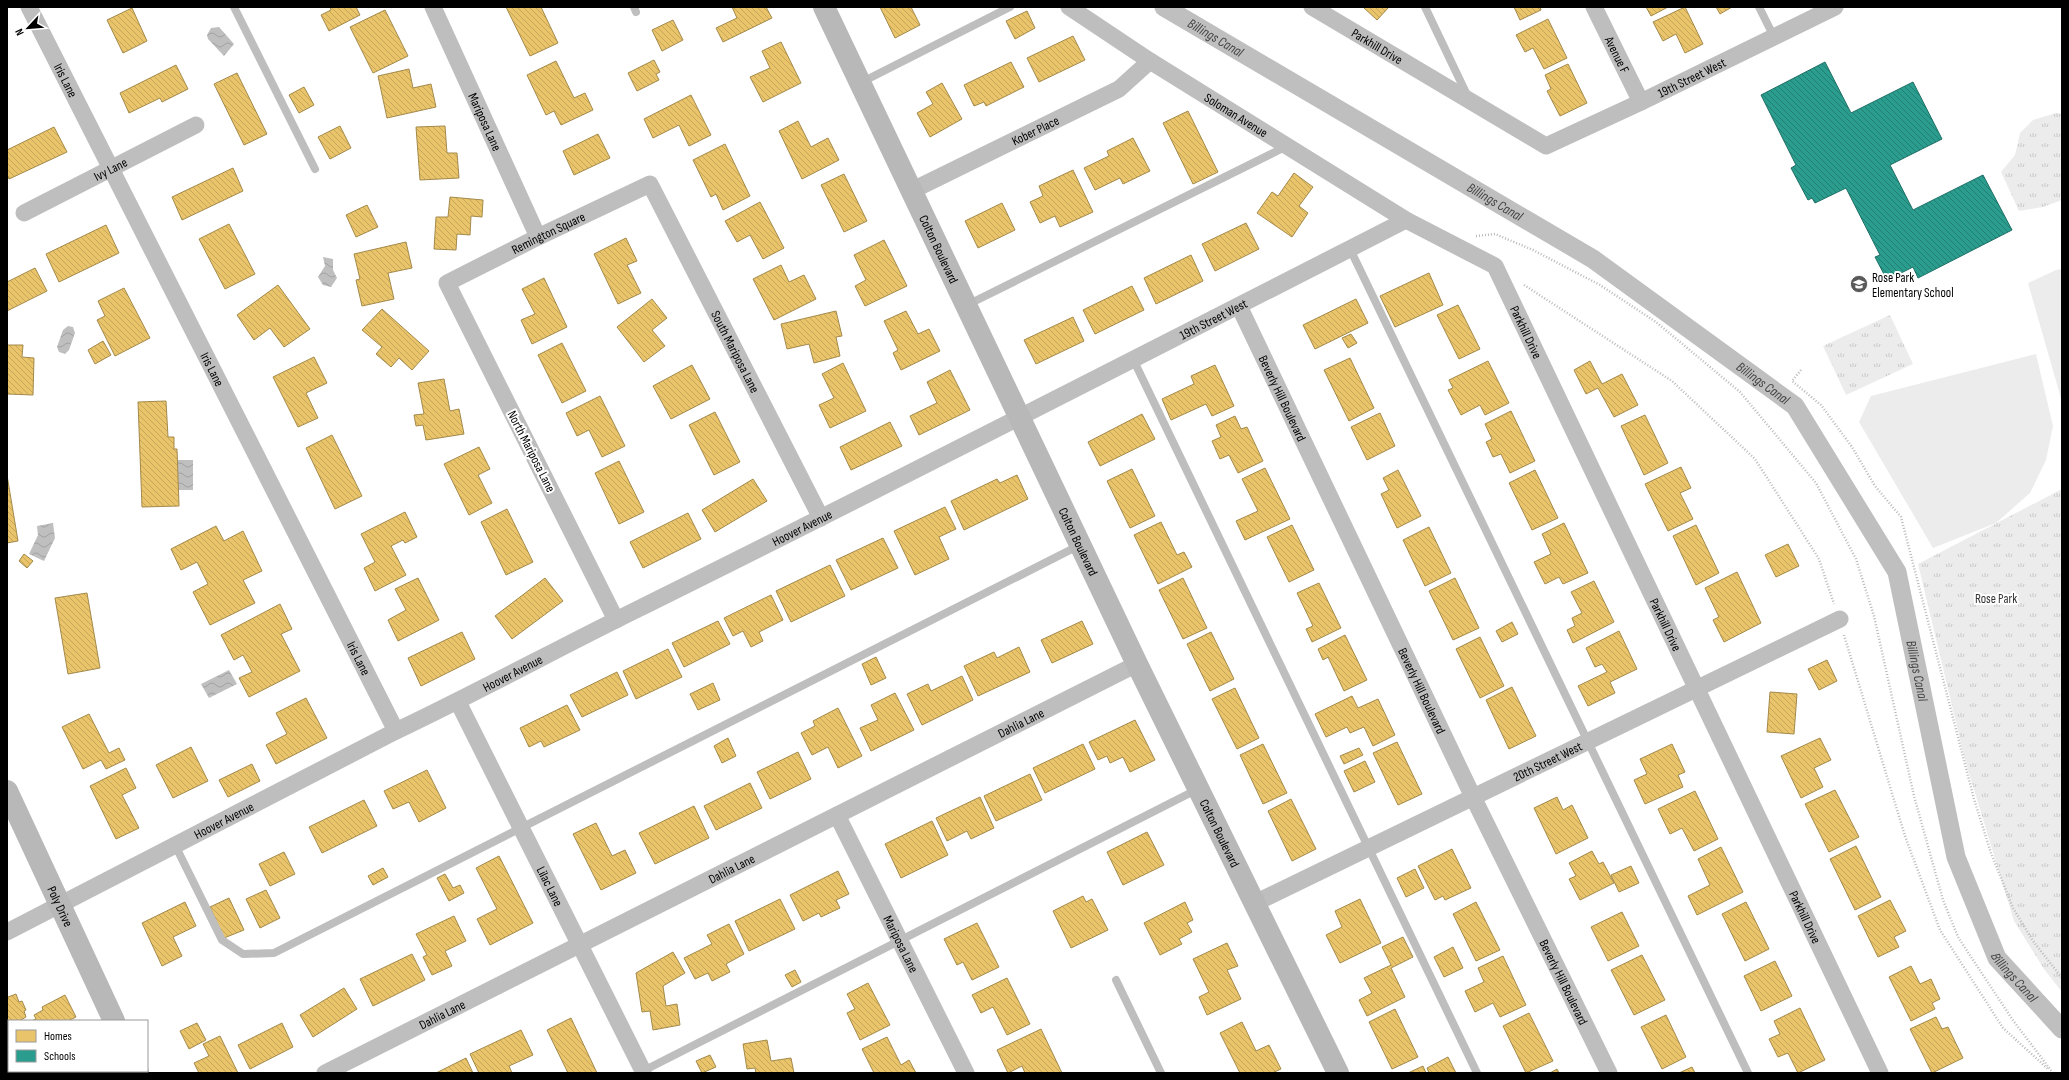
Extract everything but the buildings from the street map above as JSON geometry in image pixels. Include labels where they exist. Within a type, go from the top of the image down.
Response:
[{"type":"street","name":"Iris Lane","points":[[29,7],[396,731]]},
{"type":"street","name":"Mariposa Lane","points":[[433,7],[538,237]]},
{"type":"street","name":"Colton Boulevard","points":[[824,7],[913,190],[1138,664],[1338,1073]]},
{"type":"street","name":"Soloman Avenue","points":[[1069,7],[1150,61],[1406,220]]},
{"type":"street","name":"Parkhill Drive","points":[[1312,7],[1546,146]]},
{"type":"street","name":"Avenue F","points":[[1594,7],[1641,102]]},
{"type":"street","name":"19th Street West","points":[[1546,146],[1641,102],[1835,7]]},
{"type":"street","name":"Kober Place","points":[[913,190],[1119,89],[1150,61]]},
{"type":"street","name":"Ivy Lane","points":[[24,213],[111,170],[196,125]]},
{"type":"street","name":"Remington Square","points":[[447,283],[538,237],[650,184]]},
{"type":"street","name":"South Mariposa Lane","points":[[650,184],[821,518]]},
{"type":"street","name":"Parkhill Drive","points":[[1406,220],[1495,266],[1880,1073]]},
{"type":"street","name":"19th Street West","points":[[1020,416],[1406,220]]},
{"type":"street","name":"North Mariposa Lane","points":[[447,283],[616,620]]},
{"type":"street","name":"Beverly Hill Boulevard","points":[[1238,306],[1473,797],[1609,1073]]},
{"type":"street","name":"Hoover Avenue","points":[[7,932],[396,731],[458,702],[616,620],[821,518],[1020,416]]},
{"type":"street","name":"20th Street West","points":[[1255,903],[1368,846],[1588,742],[1840,619]]},
{"type":"street","name":"Dahlia Lane","points":[[325,1073],[1138,664]]},
{"type":"street","name":"Lilac Lane","points":[[458,702],[643,1071]]},
{"type":"street","name":"Poly Drive","points":[[7,791],[114,1020]]},
{"type":"street","name":"Mariposa Lane","points":[[837,815],[966,1073]]},
{"type":"lane","points":[[234,7],[315,170]]},
{"type":"lane","points":[[861,83],[1010,7]]},
{"type":"lane","points":[[1425,7],[1470,101]]},
{"type":"lane","points":[[1759,7],[1774,37]]},
{"type":"lane","points":[[967,305],[1287,146]]},
{"type":"lane","points":[[1350,249],[1748,1073]]},
{"type":"lane","points":[[1132,359],[1477,1073]]},
{"type":"lane","points":[[175,845],[222,940],[243,954],[274,953],[1081,545]]},
{"type":"lane","points":[[643,1071],[1199,788]]},
{"type":"lane","points":[[1116,980],[1161,1073]]},
{"type":"path","points":[[1476,236],[1496,234],[1533,250],[1600,285],[1656,322],[1740,392],[1816,483],[1856,559],[1874,616],[1914,796],[1944,900],[1958,937],[2012,1019],[2053,1073]]},
{"type":"path","points":[[1802,370],[1792,381],[1821,405],[1852,447],[1875,486],[1901,517],[1974,799],[1989,847],[2013,908],[2033,942],[2062,978]]},
{"type":"green space","points":[[2056,113],[2062,114],[2062,200],[2043,207],[2019,211],[2001,172],[2015,155],[2020,133],[2033,120]]},
{"type":"green space","points":[[2062,269],[2062,402],[2028,283],[2056,270]]},
{"type":"green space","points":[[1890,315],[1913,364],[1846,395],[1823,346]]},
{"type":"green space","points":[[2036,354],[2053,426],[2046,460],[2030,493],[1996,523],[1933,548],[1859,422],[1871,396]]},
{"type":"green space","name":"Rose Park","points":[[2062,489],[2062,992],[2044,969],[2014,921],[1965,760],[1918,564]]},
{"type":"water","points":[[219,27],[234,44],[224,56],[208,39],[207,35],[211,28]]},
{"type":"water","points":[[323,257],[333,259],[333,270],[337,278],[331,287],[323,285],[318,277],[325,266]]},
{"type":"water","points":[[68,326],[73,327],[75,333],[69,350],[65,354],[59,352],[57,347],[63,330]]},
{"type":"water","points":[[177,460],[193,460],[193,490],[178,490]]},
{"type":"water","points":[[53,523],[55,538],[44,561],[29,554],[38,535],[37,526]]},
{"type":"water","points":[[229,670],[237,684],[209,698],[201,684]]},
{"type":"waterway","name":"Billings Canal","points":[[1164,7],[1593,259],[1795,406],[1897,572],[1956,857],[1997,958],[2062,1029]]},
{"type":"place","name":"Rose Park Elementary School","points":[[1859,284]]}]
